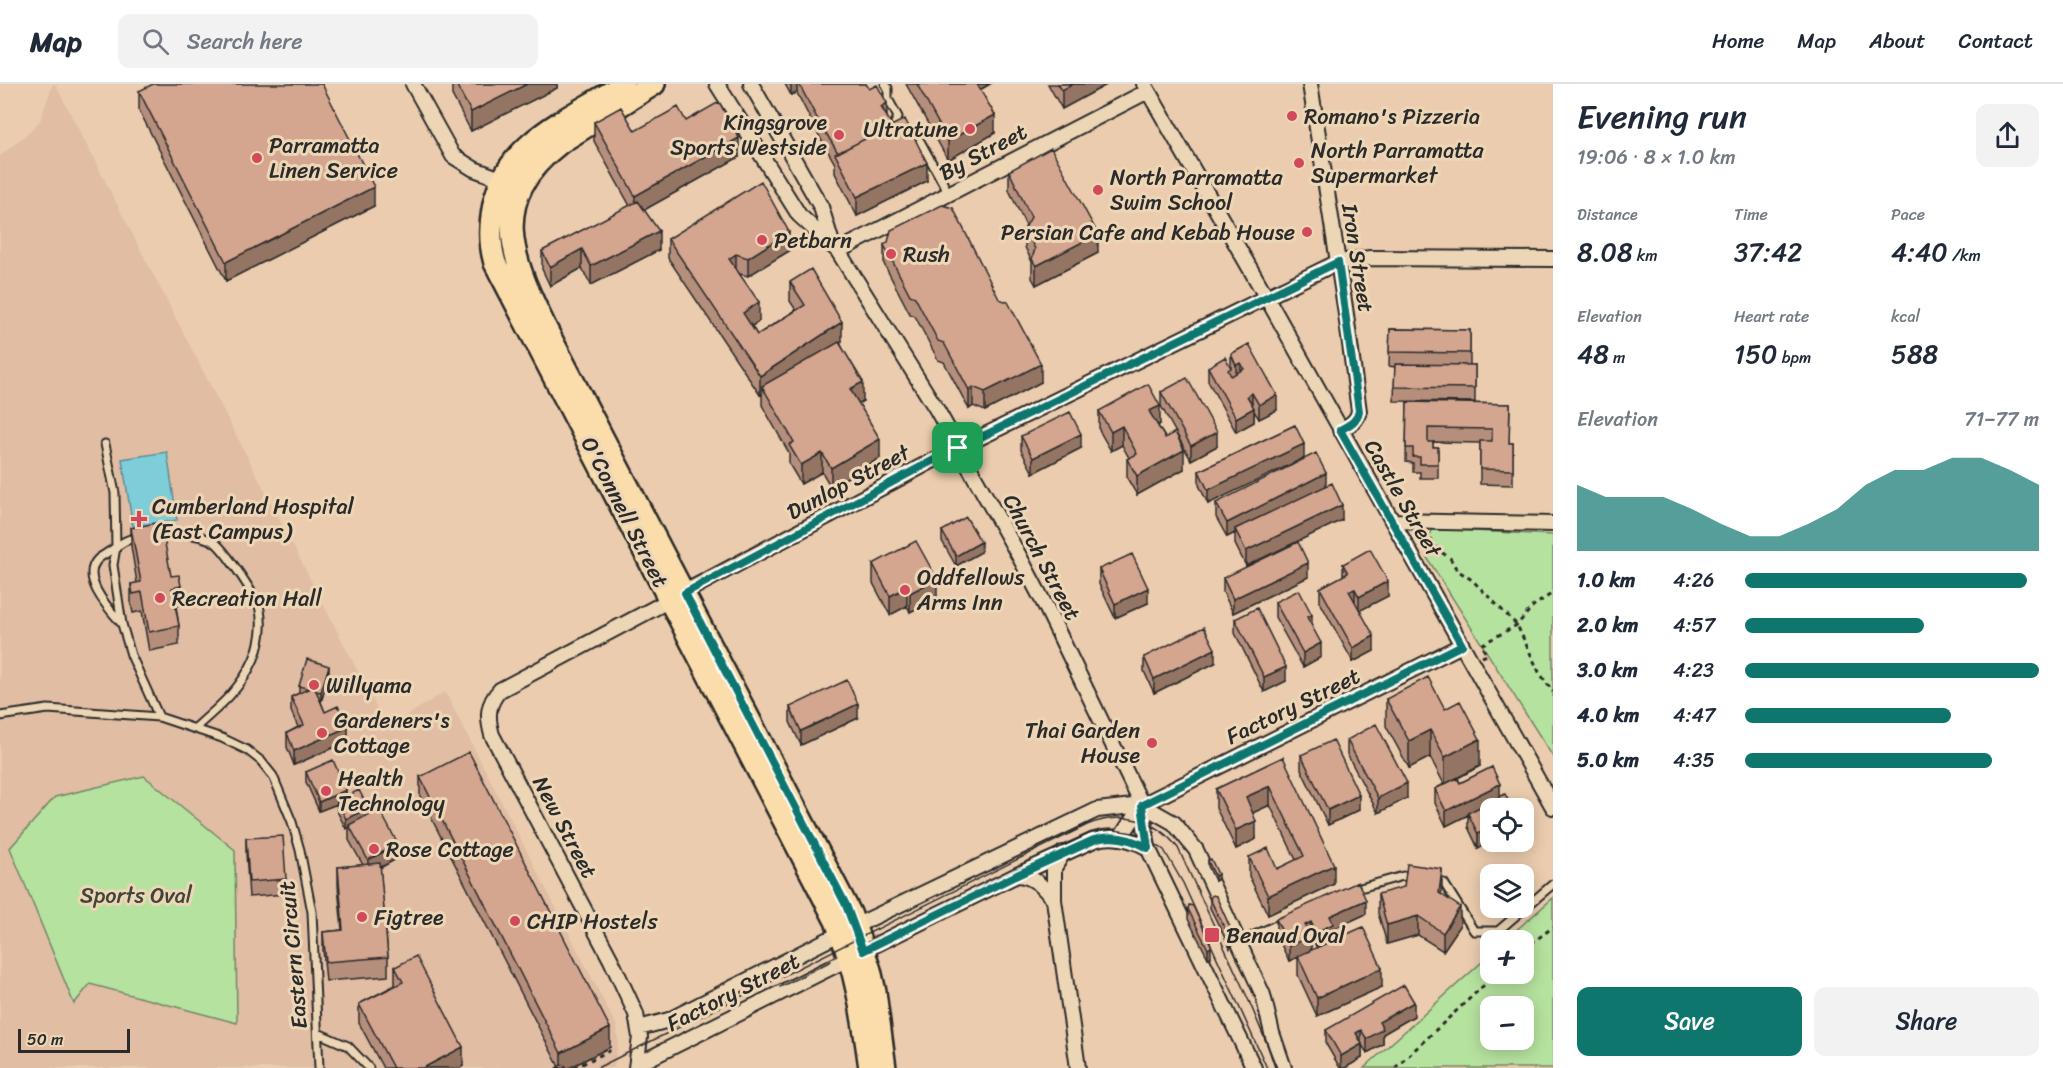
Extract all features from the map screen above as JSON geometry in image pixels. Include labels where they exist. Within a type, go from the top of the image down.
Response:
[{"type":"main road","points":[[501,179],[521,151],[542,134],[624,84]]},
{"type":"main road","name":"O'Connell Street","points":[[654,84],[554,147],[532,168],[517,197],[512,227],[514,251],[524,284],[587,407],[678,596]]},
{"type":"main road","name":"O'Connell Street","points":[[501,179],[496,193],[489,234],[495,263],[816,846],[856,954],[870,1068]]},
{"type":"main road","name":"O'Connell Street","points":[[856,954],[870,970],[885,1068]]},
{"type":"street","points":[[413,84],[453,156],[464,164],[501,179]]},
{"type":"street","name":"Church Street","points":[[717,84],[799,215],[836,248]]},
{"type":"street","name":"Church Street","points":[[751,84],[821,207],[836,248],[937,410],[1040,596],[1142,805],[1148,848],[1254,1068]]},
{"type":"street","name":"Iron Street","points":[[1310,84],[1359,411],[1357,418],[1340,430]]},
{"type":"street","name":"By Street","points":[[836,248],[949,194],[1146,87]]},
{"type":"street","name":"Castle Street","points":[[1146,87],[1553,807]]},
{"type":"street","name":"Dunlop Street","points":[[489,709],[492,699],[511,683],[958,448],[1338,262],[1370,258],[1553,259]]},
{"type":"street","points":[[1392,521],[1553,525]]},
{"type":"street","name":"Factory Street","points":[[639,1028],[669,1020],[848,930],[1097,810],[1142,805],[1462,645]]},
{"type":"street","name":"New Street","points":[[489,709],[492,735],[611,960],[636,1014],[639,1028]]},
{"type":"street","points":[[1118,838],[1142,805],[1174,823],[1191,843],[1263,995],[1272,1034],[1284,1068]]},
{"type":"street","name":"Factory Street","points":[[637,1068],[656,1054],[1017,875],[1099,838],[1118,838]]},
{"type":"street","points":[[1118,838],[1148,848]]},
{"type":"street","points":[[1064,854],[1054,868],[1054,900],[1078,1068]]},
{"type":"street","points":[[1017,875],[1035,879],[1054,900]]},
{"type":"street","points":[[637,1068],[639,1028]]},
{"type":"lane","points":[[885,84],[888,88],[888,99],[898,117],[893,128]]},
{"type":"lane","points":[[920,141],[949,194]]},
{"type":"lane","points":[[105,444],[115,493],[116,547],[113,565],[122,624],[131,655],[159,717]]},
{"type":"lane","points":[[122,624],[96,590],[92,574],[97,560],[130,537],[160,534],[196,536],[214,543],[226,554],[260,608],[261,636],[255,658],[243,683],[195,728]]},
{"type":"lane","name":"Eastern Circuit","points":[[0,716],[48,709],[159,717],[195,728],[247,750],[261,761],[273,776],[284,802],[300,850],[312,912],[319,1068]]},
{"type":"lane","points":[[1341,896],[1362,886],[1403,876],[1444,883],[1474,931],[1498,931],[1553,885]]},
{"type":"lane","points":[[1239,942],[1289,919]]},
{"type":"lane","points":[[318,1033],[348,1046],[369,1068]]},
{"type":"path","points":[[1431,539],[1438,550],[1450,558],[1457,570],[1472,580],[1517,626],[1539,672],[1553,692]]},
{"type":"path","points":[[1481,658],[1486,655],[1481,645],[1517,626],[1533,606],[1553,593]]},
{"type":"path","points":[[1534,941],[1553,927]]},
{"type":"path","points":[[1395,1068],[1485,984]]},
{"type":"path","points":[[574,1068],[613,1049]]},
{"type":"shaded area","name":"Cumberland Hospital (East Campus)","points":[[53,84],[387,728],[445,692],[617,1027],[618,1042],[614,1068],[0,1068],[0,156],[40,121]]},
{"type":"green space","points":[[1433,529],[1553,535],[1553,757],[1426,556],[1428,539]]},
{"type":"green space","name":"Sports Oval","points":[[144,776],[235,850],[237,1023],[90,984],[74,1004],[10,848],[55,797]]},
{"type":"green space","points":[[1553,898],[1553,1068],[1364,1068],[1480,964],[1480,984],[1534,984],[1534,930],[1516,930],[1530,918],[1534,918],[1534,915]]},
{"type":"water","points":[[167,452],[177,520],[133,527],[122,459]]},
{"type":"building","name":"Parramatta Linen Service","points":[[153,84],[322,84],[374,187],[226,262],[139,91]]},
{"type":"building","points":[[456,84],[527,84],[471,112]]},
{"type":"building","points":[[799,84],[866,84],[869,89],[877,85],[887,103],[881,107],[892,125],[838,153]]},
{"type":"building","points":[[917,84],[977,84],[995,115],[948,141]]},
{"type":"building","points":[[1058,84],[1073,84],[1062,90]]},
{"type":"building","points":[[719,102],[739,138],[635,196],[594,122],[621,107],[635,131],[678,107],[686,121]]},
{"type":"building","points":[[905,119],[927,163],[857,197],[835,154]]},
{"type":"building","points":[[1051,148],[1098,234],[1036,266],[1032,259],[1035,249],[1025,228],[1031,217],[1009,171]]},
{"type":"building","points":[[761,181],[789,232],[748,258],[736,254],[729,259],[759,302],[743,313],[757,335],[805,305],[790,282],[811,269],[842,322],[760,376],[668,239]]},
{"type":"building","points":[[638,201],[659,231],[591,266],[582,249],[550,267],[542,251]]},
{"type":"building","points":[[942,205],[953,208],[999,299],[1008,302],[1041,364],[985,392],[973,387],[969,390],[944,343],[938,341],[915,297],[910,295],[884,245],[888,242],[891,230]]},
{"type":"building","points":[[1390,329],[1470,330],[1470,353],[1389,352]]},
{"type":"building","points":[[839,342],[863,382],[850,389],[880,439],[831,468],[822,453],[801,465],[789,445],[794,442],[762,386]]},
{"type":"building","points":[[1249,344],[1277,395],[1259,405],[1252,393],[1247,396],[1254,408],[1236,418],[1208,367],[1225,357],[1231,368],[1228,370],[1231,376],[1244,369],[1241,363],[1236,365],[1231,354]]},
{"type":"building","points":[[1395,364],[1475,365],[1475,388],[1394,387]]},
{"type":"building","points":[[1187,378],[1217,432],[1191,446],[1161,392]]},
{"type":"building","points":[[1148,384],[1160,406],[1149,411],[1165,438],[1175,432],[1184,450],[1137,476],[1127,459],[1137,454],[1122,426],[1111,432],[1099,411]]},
{"type":"building","points":[[1407,402],[1510,404],[1509,443],[1513,443],[1513,470],[1480,469],[1480,441],[1492,441],[1492,429],[1428,428],[1428,442],[1433,442],[1433,447],[1438,447],[1438,464],[1420,464],[1420,457],[1413,457],[1413,448],[1406,448]]},
{"type":"building","points":[[1070,412],[1081,434],[1033,458],[1021,436]]},
{"type":"building","points":[[1295,425],[1304,444],[1208,490],[1199,471]]},
{"type":"building","points":[[1316,453],[1326,473],[1227,523],[1216,503]]},
{"type":"building","points":[[1332,483],[1342,505],[1246,551],[1235,529]]},
{"type":"building","points":[[966,517],[981,542],[956,556],[942,531]]},
{"type":"building","name":"Recreation Hall","points":[[161,522],[171,576],[179,575],[181,586],[172,588],[179,626],[149,632],[142,592],[133,594],[131,584],[141,582],[131,528]]},
{"type":"building","points":[[916,541],[937,579],[910,593],[907,587],[890,596],[873,564]]},
{"type":"building","points":[[1298,542],[1308,563],[1233,599],[1223,578]]},
{"type":"building","points":[[1370,549],[1388,581],[1359,597],[1355,589],[1349,591],[1374,636],[1353,648],[1320,588],[1348,573],[1343,564]]},
{"type":"building","points":[[1132,554],[1148,588],[1115,604],[1099,569]]},
{"type":"building","points":[[1299,590],[1312,615],[1307,617],[1321,643],[1303,653],[1275,602]]},
{"type":"building","points":[[1257,608],[1286,667],[1264,677],[1235,619]]},
{"type":"building","points":[[1204,627],[1215,649],[1154,679],[1144,657]]},
{"type":"building","points":[[307,659],[329,666],[321,692],[316,691],[314,686],[309,689],[299,686]]},
{"type":"building","points":[[1428,677],[1445,709],[1460,701],[1480,739],[1445,757],[1430,730],[1409,741],[1386,699]]},
{"type":"building","points":[[847,680],[858,704],[801,731],[790,707]]},
{"type":"building","points":[[314,686],[325,712],[338,706],[348,727],[294,751],[287,733],[304,725],[291,697]]},
{"type":"building","points":[[1376,724],[1407,783],[1378,798],[1347,740]]},
{"type":"building","points":[[1333,740],[1359,795],[1328,810],[1301,755]]},
{"type":"building","name":"CHIP Hostels","points":[[469,752],[610,1028],[561,1053],[420,777]]},
{"type":"building","points":[[1283,757],[1334,865],[1268,896],[1249,857],[1268,848],[1277,869],[1304,856],[1270,786],[1246,797],[1256,821],[1236,830],[1216,789]]},
{"type":"building","name":"Health Technology","points":[[333,760],[346,790],[319,802],[306,772]]},
{"type":"building","points":[[1492,767],[1500,784],[1446,811],[1435,789],[1457,778],[1460,783]]},
{"type":"building","points":[[359,790],[368,808],[346,819],[337,801]]},
{"type":"building","points":[[1480,807],[1480,833],[1478,834],[1468,813]]},
{"type":"building","points":[[379,809],[398,844],[368,860],[349,825]]},
{"type":"building","points":[[283,836],[286,879],[249,882],[246,838]]},
{"type":"building","points":[[1211,859],[1218,874],[1215,876],[1208,861]]},
{"type":"building","name":"Figtree","points":[[380,863],[388,957],[326,962],[323,932],[343,930],[338,867]]},
{"type":"building","points":[[1407,864],[1442,869],[1439,893],[1460,907],[1443,933],[1418,916],[1387,925],[1378,894],[1404,887]]},
{"type":"building","points":[[1358,882],[1366,900],[1330,916],[1333,924],[1316,932],[1311,922],[1305,925],[1311,936],[1289,946],[1276,919]]},
{"type":"building","points":[[1212,895],[1216,896],[1233,934],[1230,938],[1210,899]]},
{"type":"building","points":[[1189,905],[1193,906],[1211,945],[1208,949],[1188,909]]},
{"type":"building","points":[[1363,927],[1382,968],[1317,998],[1298,956]]},
{"type":"building","points":[[416,956],[463,1047],[423,1068],[393,1068],[359,1004],[403,982],[395,967]]},
{"type":"building","points":[[1404,985],[1414,1002],[1379,1022],[1383,1029],[1367,1039],[1361,1030],[1356,1033],[1362,1044],[1341,1056],[1326,1030]]},
{"type":"tram line","points":[[597,1068],[1087,825],[1113,818],[1137,820],[1148,824],[1159,830],[1178,848],[1249,1001],[1277,1068]]},
{"type":"tram line","points":[[1054,851],[1089,834],[1112,830],[1141,834],[1164,850],[1183,883],[1267,1068]]},
{"type":"tram line","points":[[863,944],[884,936],[1022,867]]},
{"type":"tram line","points":[[780,987],[831,961]]},
{"type":"place","name":"Romano's Pizzeria","points":[[1292,116]]},
{"type":"place","name":"Ultratune","points":[[970,129]]},
{"type":"place","name":"Kingsgrove Sports Westside","points":[[839,135]]},
{"type":"place","name":"Parramatta Linen Service","points":[[257,158]]},
{"type":"place","name":"North Parramatta Supermarket","points":[[1299,163]]},
{"type":"place","name":"North Parramatta Swim School","points":[[1098,190]]},
{"type":"place","name":"Persian Cafe and Kebab House","points":[[1307,232]]},
{"type":"place","name":"Petbarn","points":[[762,240]]},
{"type":"place","name":"Rush","points":[[891,254]]},
{"type":"place","name":"Cumberland Hospital (East Campus)","points":[[139,519]]},
{"type":"place","name":"Oddfellows Arms Inn","points":[[905,590]]},
{"type":"place","name":"Recreation Hall","points":[[160,598]]},
{"type":"place","name":"Willyama","points":[[314,685]]},
{"type":"place","name":"Gardeners's Cottage","points":[[322,733]]},
{"type":"place","name":"Thai Garden House","points":[[1152,743]]},
{"type":"place","name":"Health Technology","points":[[326,791]]},
{"type":"place","name":"Rose Cottage","points":[[374,849]]},
{"type":"place","name":"Figtree","points":[[362,917]]},
{"type":"place","name":"CHIP Hostels","points":[[515,921]]},
{"type":"place","name":"Benaud Oval","points":[[1212,935]]},
{"type":"route","points":[[1338,262],[1359,411],[1353,422],[1340,430],[1462,645],[1142,805],[1148,848],[1126,839],[1094,840],[1017,875],[863,951],[846,905],[685,593],[958,448],[1338,262]]}]
